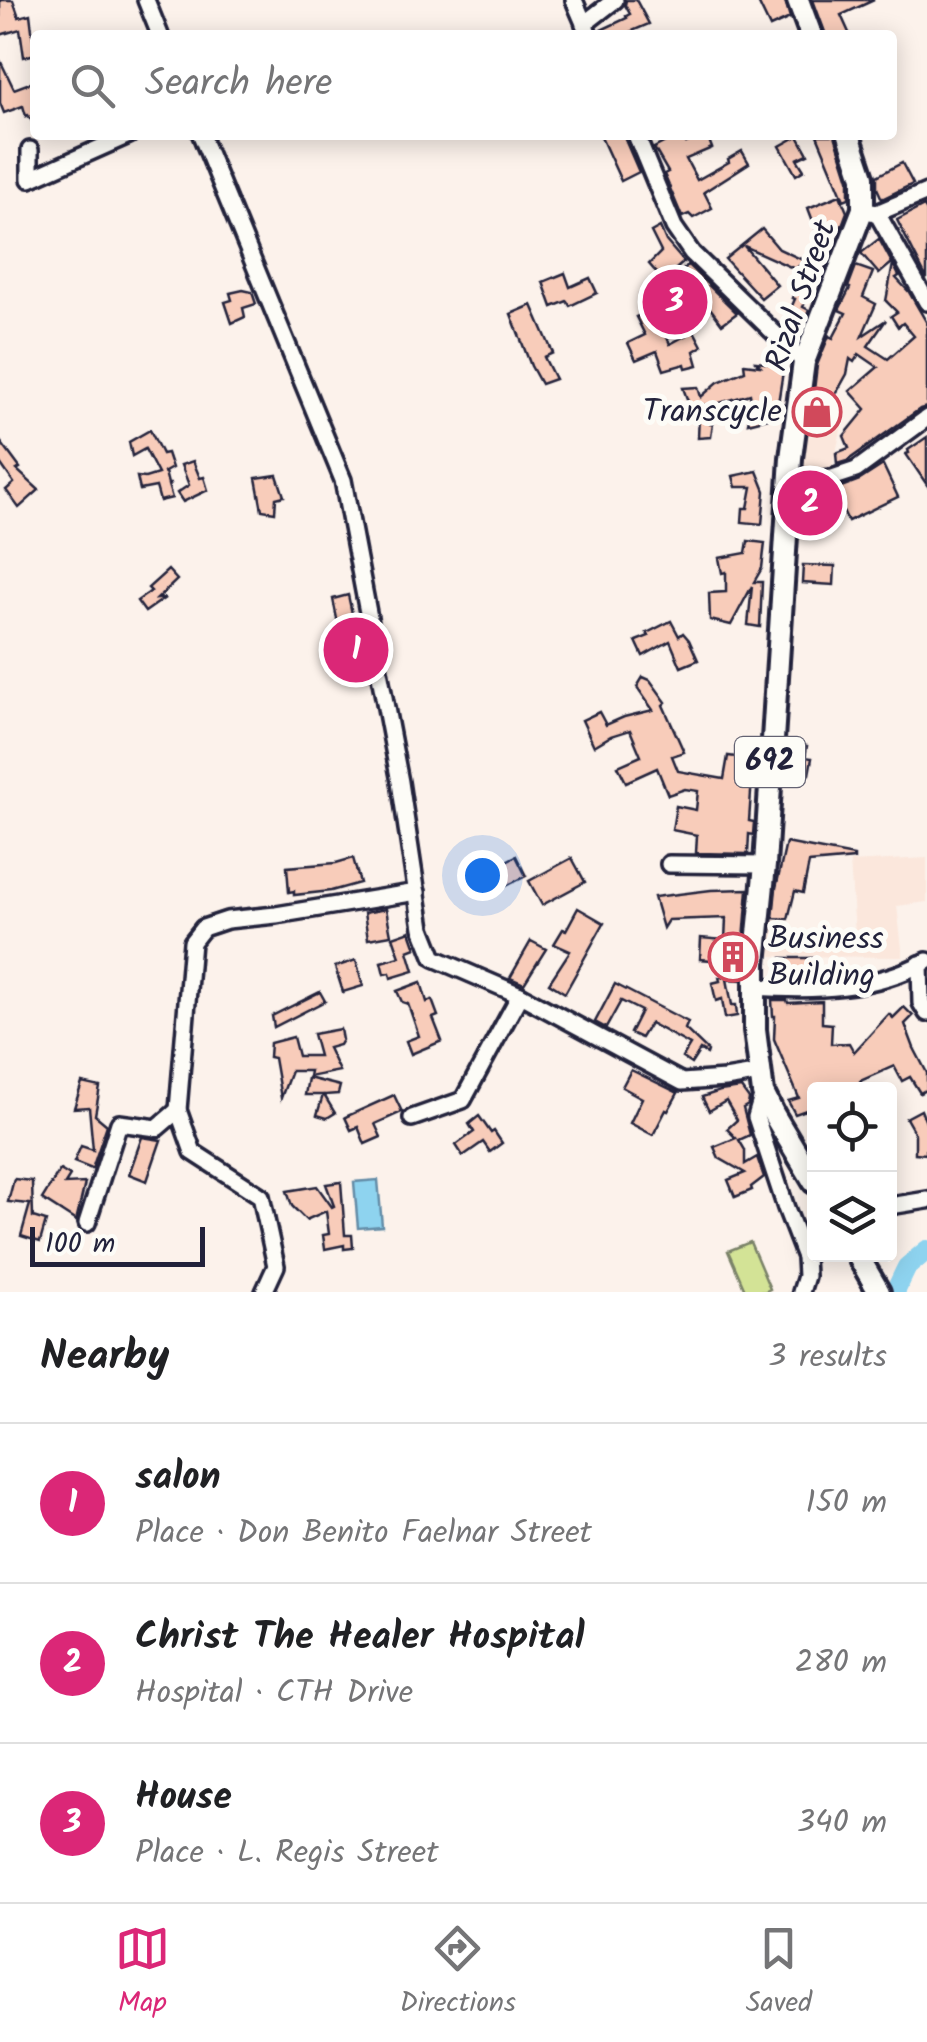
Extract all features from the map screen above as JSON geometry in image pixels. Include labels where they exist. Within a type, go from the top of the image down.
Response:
[{"type":"main road","points":[[798,0],[809,30]]},
{"type":"main road","name":"Rizal Street","points":[[808,1172],[762,1083],[755,1030],[755,963],[765,865],[789,483],[804,362],[870,211],[851,140]]},
{"type":"main road","points":[[862,1262],[879,1292]]},
{"type":"street","points":[[146,0],[158,30]]},
{"type":"street","points":[[574,0],[586,30],[614,0]]},
{"type":"street","points":[[30,150],[30,179],[119,140]]},
{"type":"street","points":[[202,140],[343,480],[400,782],[422,928],[434,958],[520,995],[682,1082],[725,1079],[762,1083],[756,1117],[805,1257],[806,1276],[801,1292]]},
{"type":"street","points":[[638,140],[674,227],[692,253],[804,362]]},
{"type":"street","points":[[927,192],[870,211],[927,302]]},
{"type":"street","points":[[789,483],[832,478],[856,470],[927,418]]},
{"type":"street","points":[[670,864],[765,865]]},
{"type":"street","points":[[264,1292],[276,1266],[261,1196],[193,1152],[178,1110],[192,942],[202,928],[227,920],[416,892]]},
{"type":"street","points":[[755,987],[834,988],[870,982],[924,963],[921,1003],[927,1014]]},
{"type":"street","points":[[412,1118],[463,1100],[520,995]]},
{"type":"street","points":[[87,1223],[119,1123],[157,1128],[178,1110]]},
{"type":"street","points":[[897,1205],[927,1200]]},
{"type":"street","points":[[798,1236],[807,1232]]},
{"type":"shaded area","points":[[805,421],[842,426],[831,474],[794,474]]},
{"type":"shaded area","points":[[927,858],[927,902],[897,906],[903,957],[764,956],[766,918],[786,919],[786,931],[855,933],[850,862]]},
{"type":"green space","points":[[750,1242],[770,1289],[764,1292],[746,1292],[728,1251]]},
{"type":"water","points":[[378,1180],[382,1226],[358,1228],[354,1182]]},
{"type":"building","points":[[0,0],[13,0],[19,17],[30,14],[30,55],[24,57],[20,29],[0,35]]},
{"type":"building","points":[[626,0],[636,0],[649,24],[635,30],[601,30],[627,18],[630,14]]},
{"type":"building","points":[[757,0],[785,0],[790,18],[770,27]]},
{"type":"building","points":[[813,0],[874,0],[841,15],[848,30],[824,30]]},
{"type":"building","points":[[0,60],[14,89],[30,83],[30,118],[23,106],[4,113],[0,103]]},
{"type":"building","points":[[602,140],[625,140],[639,172],[621,181]]},
{"type":"building","points":[[709,140],[712,148],[686,159],[697,180],[742,151],[749,163],[704,192],[712,208],[693,218],[689,214],[682,217],[664,174],[668,172],[654,148],[667,141]]},
{"type":"building","points":[[800,140],[808,154],[797,159],[804,170],[796,175],[780,146]]},
{"type":"building","points":[[819,140],[837,140],[849,179],[849,198],[844,200]]},
{"type":"building","points":[[902,163],[913,184],[882,199],[877,176]]},
{"type":"building","points":[[840,195],[847,212],[841,228],[819,237],[808,208]]},
{"type":"building","points":[[924,206],[927,211],[927,279],[897,220]]},
{"type":"building","points":[[660,227],[684,262],[663,280],[649,264],[661,252],[651,232]]},
{"type":"building","points":[[762,229],[779,249],[805,261],[795,269],[744,246],[777,285],[761,298],[725,259]]},
{"type":"building","points":[[879,239],[892,263],[879,274],[861,253]]},
{"type":"building","points":[[808,263],[820,268],[821,264],[826,265],[819,285],[814,283],[803,307],[809,310],[799,336],[783,326]]},
{"type":"building","points":[[893,264],[899,276],[896,278],[927,323],[927,407],[837,464],[836,453],[849,448],[844,436],[866,409],[850,391],[878,367],[859,354],[854,362],[850,359],[847,374],[823,417],[811,415],[817,365],[829,336],[833,338],[846,313],[839,310],[856,266],[873,272],[863,297],[876,304],[862,336],[886,320],[868,346],[888,359],[914,336],[903,323],[898,327],[891,316],[897,312],[886,301]]},
{"type":"building","points":[[688,265],[737,313],[722,324],[710,308],[694,320],[688,311],[703,300],[684,268]]},
{"type":"building","points":[[565,273],[570,287],[590,278],[597,293],[570,306],[567,301],[552,307],[543,282]]},
{"type":"building","points":[[658,284],[668,303],[677,297],[684,307],[661,324],[670,344],[694,331],[702,346],[694,351],[698,365],[664,370],[657,351],[636,360],[628,343],[645,335],[636,317],[648,312],[640,294]]},
{"type":"building","points":[[252,292],[256,304],[243,308],[245,317],[232,323],[225,302],[232,300],[230,293]]},
{"type":"building","points":[[532,305],[553,353],[544,357],[555,379],[541,384],[511,314]]},
{"type":"building","points":[[756,362],[784,365],[776,416],[748,423],[750,394],[704,405],[713,424],[711,437],[698,438],[699,416],[694,418],[683,388],[698,387],[701,397],[718,382],[745,371],[744,364],[760,366]]},
{"type":"building","points":[[150,430],[162,454],[167,453],[172,468],[163,473],[171,484],[168,485],[172,498],[160,501],[156,487],[140,490],[137,477],[158,474],[145,449],[132,456],[129,442]]},
{"type":"building","points":[[927,437],[927,485],[906,454]]},
{"type":"building","points":[[0,441],[20,468],[17,470],[39,490],[19,508],[6,490],[14,483],[0,463]]},
{"type":"building","points":[[193,461],[208,490],[183,502],[177,493],[189,485],[181,465]]},
{"type":"building","points":[[883,465],[898,497],[848,521],[833,490],[860,480]]},
{"type":"building","points":[[757,471],[765,491],[762,524],[742,522],[752,487],[736,487],[733,476]]},
{"type":"building","points":[[277,475],[284,496],[276,498],[275,512],[262,510],[256,478]]},
{"type":"building","points":[[748,541],[765,543],[762,568],[754,582],[762,582],[760,627],[748,625],[752,586],[731,625],[710,620],[709,593],[726,592],[726,572],[722,573],[719,558],[746,553]]},
{"type":"building","points":[[803,565],[835,566],[834,585],[802,583]]},
{"type":"building","points":[[168,570],[177,580],[157,599],[165,598],[145,612],[137,601]]},
{"type":"building","points":[[348,595],[365,656],[350,660],[333,599]]},
{"type":"building","points":[[671,621],[679,636],[683,633],[689,640],[698,660],[681,667],[670,641],[643,656],[636,641]]},
{"type":"building","points":[[643,677],[650,680],[666,702],[663,705],[684,752],[672,756],[678,771],[724,779],[728,756],[752,759],[749,821],[754,822],[748,854],[696,853],[697,835],[672,830],[676,806],[696,810],[698,791],[685,789],[668,795],[657,768],[626,782],[618,766],[641,756],[630,730],[594,746],[582,720],[599,712],[606,725],[653,710],[637,687]]},
{"type":"building","points":[[787,742],[807,746],[805,757],[812,758],[809,774],[785,770]]},
{"type":"building","points":[[786,843],[854,859],[809,863],[803,893],[795,891],[788,919],[773,918],[776,888]]},
{"type":"building","points":[[516,856],[526,876],[502,888],[493,868]]},
{"type":"building","points":[[353,858],[360,883],[331,891],[294,895],[294,891],[289,892],[287,867]]},
{"type":"building","points":[[572,858],[585,882],[542,905],[529,881]]},
{"type":"building","points":[[748,889],[741,980],[727,979],[737,1016],[725,1018],[722,999],[716,1001],[712,983],[723,977],[724,961],[700,959],[701,938],[725,940],[726,918],[668,920],[663,928],[654,897]]},
{"type":"building","points":[[578,908],[604,923],[565,993],[549,983],[570,951],[554,944]]},
{"type":"building","points":[[386,909],[391,935],[368,939],[364,913]]},
{"type":"building","points":[[410,931],[416,948],[408,951],[414,971],[391,978],[390,973],[384,974],[381,962],[400,957],[393,937]]},
{"type":"building","points":[[531,941],[546,949],[524,984],[510,978]]},
{"type":"building","points":[[782,958],[817,958],[816,977],[783,977]]},
{"type":"building","points":[[356,960],[363,986],[343,992],[335,967]]},
{"type":"building","points":[[421,982],[427,1002],[432,1000],[438,1016],[433,1018],[442,1041],[411,1054],[406,1041],[419,1036],[408,1004],[402,1002],[397,991]]},
{"type":"building","points":[[615,984],[688,1022],[685,1029],[707,1054],[700,1050],[691,1064],[682,1058],[690,1045],[650,1023],[641,1038],[630,1033],[641,1011],[621,1001],[606,1028],[595,1022]]},
{"type":"building","points":[[320,992],[325,1001],[274,1027],[272,1016]]},
{"type":"building","points":[[772,1000],[822,1001],[822,1023],[832,1024],[831,1044],[849,1043],[854,1052],[889,1014],[893,1018],[904,1007],[913,1016],[905,1024],[927,1073],[927,1089],[920,1093],[910,1077],[902,1081],[894,1066],[860,1082],[807,1082],[807,1112],[795,1114],[788,1101],[799,1098],[774,1039]]},
{"type":"building","points":[[340,1029],[339,1045],[328,1048],[339,1071],[309,1077],[310,1071],[291,1071],[281,1098],[274,1058],[269,1057],[270,1043],[293,1037],[298,1056],[319,1056],[313,1034]]},
{"type":"building","points":[[631,1070],[678,1093],[653,1135],[630,1123],[642,1098],[622,1087]]},
{"type":"building","points":[[308,1078],[340,1086],[338,1094],[324,1095],[335,1113],[327,1118],[317,1115],[323,1095],[305,1095]]},
{"type":"building","points":[[82,1083],[100,1087],[95,1115],[107,1125],[92,1169],[74,1162],[81,1146],[93,1150],[89,1107],[74,1108]]},
{"type":"building","points":[[741,1088],[749,1099],[743,1108],[750,1135],[739,1140],[745,1150],[745,1164],[757,1157],[764,1177],[752,1190],[735,1197],[728,1180],[745,1173],[719,1158],[714,1147],[736,1138],[727,1129],[737,1120],[726,1101],[709,1111],[702,1097]]},
{"type":"building","points":[[394,1095],[402,1112],[375,1124],[381,1137],[365,1144],[358,1127],[351,1130],[345,1117]]},
{"type":"building","points":[[921,1110],[927,1125],[926,1154],[915,1153],[915,1134],[906,1118]]},
{"type":"building","points":[[479,1116],[502,1143],[490,1152],[483,1142],[463,1156],[456,1145],[474,1132],[469,1124]]},
{"type":"building","points":[[142,1137],[161,1140],[147,1181],[129,1174]]},
{"type":"building","points":[[60,1170],[70,1176],[65,1184],[85,1183],[76,1221],[42,1199]]},
{"type":"building","points":[[14,1179],[32,1181],[33,1217],[46,1221],[40,1242],[21,1236],[30,1204],[8,1202]]},
{"type":"building","points":[[341,1182],[345,1235],[352,1235],[353,1248],[344,1249],[344,1245],[325,1249],[323,1235],[329,1234],[326,1211],[306,1220],[292,1206],[287,1191],[317,1186],[332,1207],[326,1184]]},
{"type":"waterway","points":[[895,1292],[907,1267],[927,1250]]},
{"type":"place","name":"House","points":[[675,302]]},
{"type":"place","name":"Transcycle","points":[[817,412]]},
{"type":"place","name":"Christ The Healer Hospital","points":[[810,503]]},
{"type":"place","name":"salon","points":[[356,650]]},
{"type":"place","name":"Business Building","points":[[733,957]]}]
